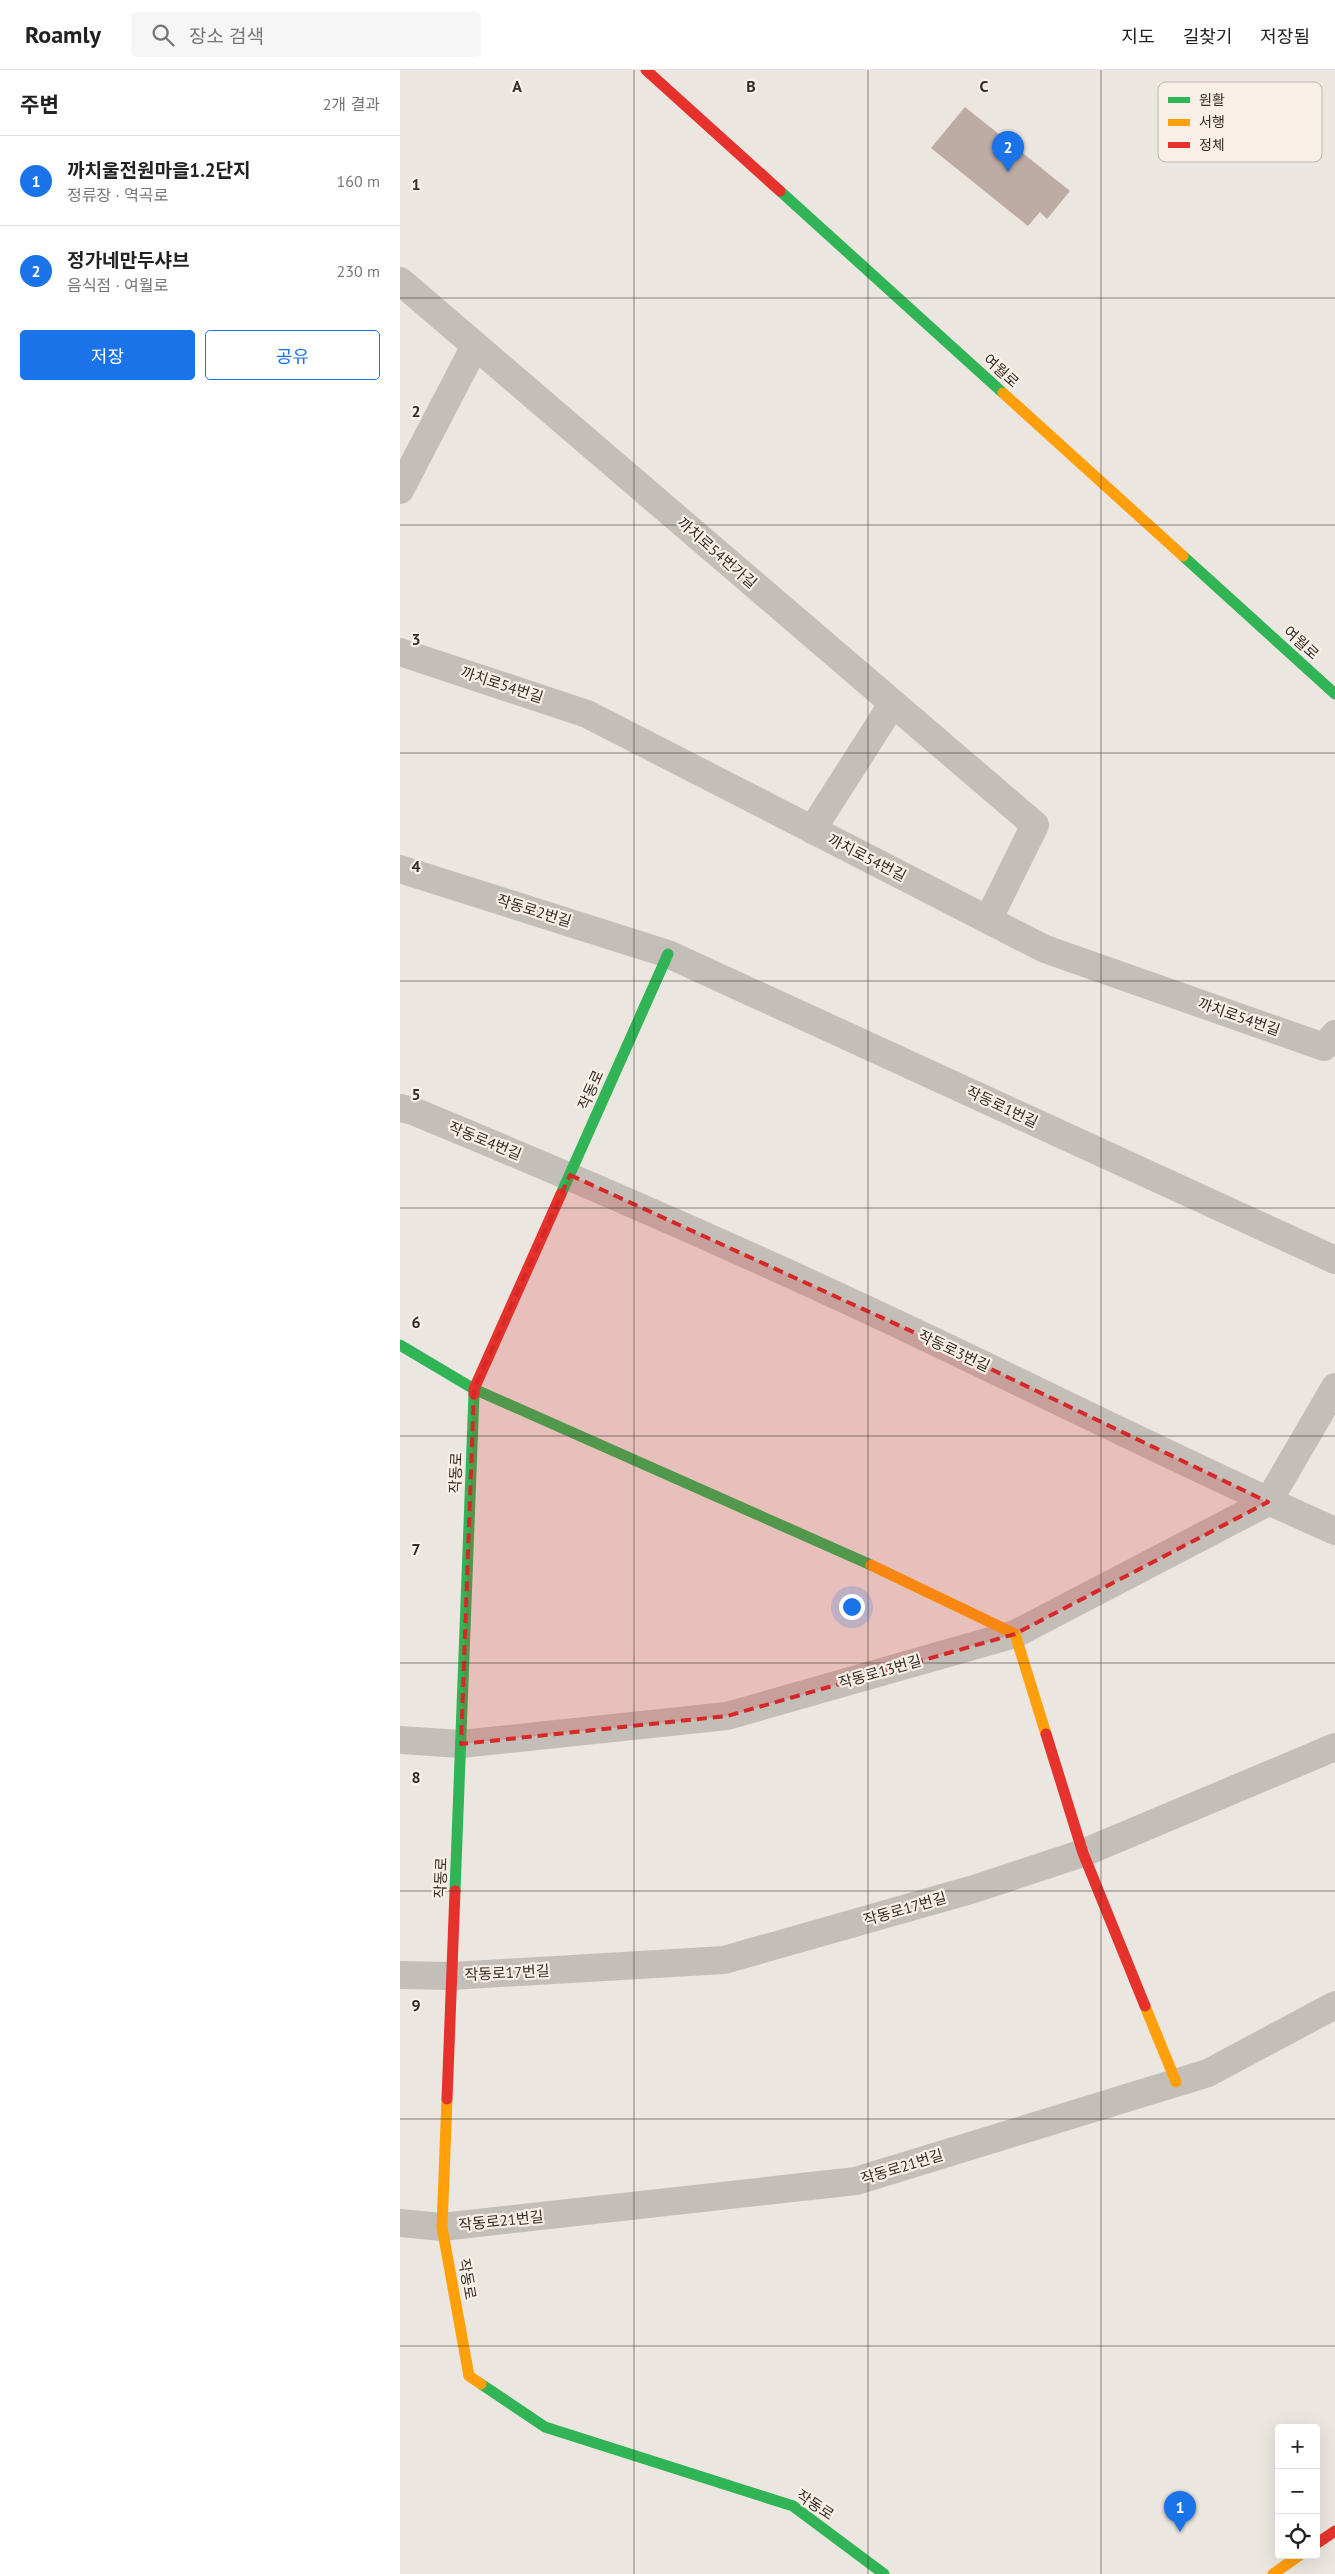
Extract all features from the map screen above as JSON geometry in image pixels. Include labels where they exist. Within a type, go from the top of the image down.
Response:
[{"type":"street","name":"여월로","points":[[646,70],[1335,694]]},
{"type":"street","name":"까치로54번가길","points":[[400,281],[1034,825],[988,920]]},
{"type":"street","points":[[400,490],[475,346]]},
{"type":"street","name":"까치로54번길","points":[[400,652],[587,714],[1045,949],[1324,1047],[1335,1034]]},
{"type":"street","points":[[812,830],[893,703]]},
{"type":"street","name":"작동로2번길","points":[[400,869],[668,954]]},
{"type":"street","name":"작동로","points":[[668,954],[474,1390],[442,2227],[469,2376],[544,2426],[793,2506],[884,2574]]},
{"type":"street","name":"작동로1번길","points":[[668,954],[1335,1260]]},
{"type":"street","name":"작동로4번길","points":[[400,1108],[413,1111],[570,1176]]},
{"type":"street","name":"작동로3번길","points":[[570,1176],[922,1336],[1268,1502],[1335,1531]]},
{"type":"street","points":[[400,1345],[474,1390],[898,1577],[1015,1634],[1083,1853],[1176,2082]]},
{"type":"street","points":[[1268,1502],[1335,1387]]},
{"type":"street","name":"작동로13번길","points":[[400,1740],[461,1744],[727,1716],[1015,1634],[1268,1502]]},
{"type":"street","name":"작동로17번길","points":[[400,1975],[452,1976],[724,1960],[974,1889],[1083,1853],[1335,1747]]},
{"type":"street","name":"작동로21번길","points":[[400,2223],[442,2227],[856,2181],[1208,2073],[1335,2005]]},
{"type":"street","points":[[1320,2541],[1335,2531]]},
{"type":"street","points":[[1273,2574],[1294,2559]]},
{"type":"highlighted area","points":[[570,1175],[922,1336],[1268,1502],[1015,1634],[727,1716],[461,1744],[474,1389]]},
{"type":"building","points":[[965,107],[1070,191],[1047,219],[1040,212],[1028,226],[931,148]]},
{"type":"traffic: fast","points":[[780,191],[1003,393]]},
{"type":"traffic: fast","points":[[1183,556],[1335,694]]},
{"type":"traffic: fast","points":[[561,1194],[668,954]]},
{"type":"traffic: fast","points":[[400,1345],[474,1389],[871,1565]]},
{"type":"traffic: fast","points":[[455,1891],[474,1394]]},
{"type":"traffic: fast","points":[[481,2384],[545,2427],[793,2506],[884,2574]]},
{"type":"traffic: slow","points":[[1003,393],[1183,556]]},
{"type":"traffic: slow","points":[[871,1565],[1015,1634],[1046,1734]]},
{"type":"traffic: slow","points":[[1145,2006],[1176,2082]]},
{"type":"traffic: slow","points":[[447,2099],[442,2227],[469,2376],[481,2384]]},
{"type":"traffic: slow","points":[[1273,2574],[1294,2559]]},
{"type":"traffic: jam","points":[[646,70],[780,191]]},
{"type":"traffic: jam","points":[[474,1394],[474,1389],[561,1194]]},
{"type":"traffic: jam","points":[[1046,1734],[1083,1853],[1145,2006]]},
{"type":"traffic: jam","points":[[447,2099],[455,1891]]},
{"type":"traffic: jam","points":[[1320,2541],[1335,2531]]},
{"type":"place","name":"정가네만두샤브","points":[[1008,172]]},
{"type":"place","name":"까치울전원마을1.2단지","points":[[1180,2532]]}]
